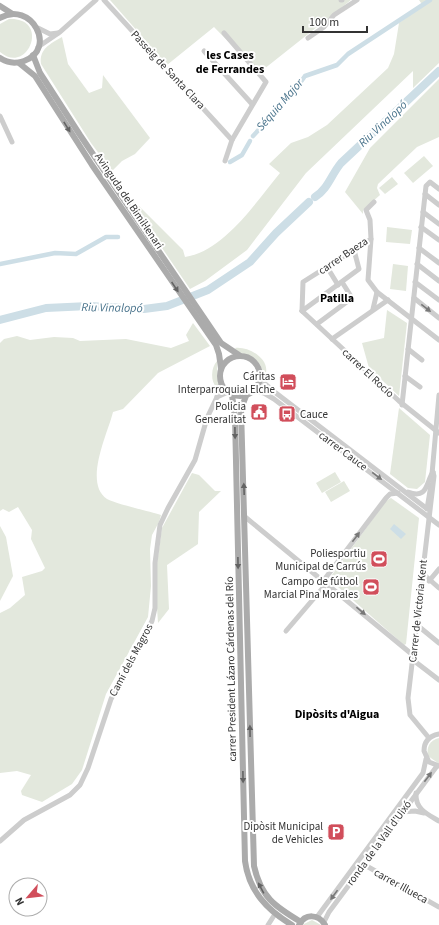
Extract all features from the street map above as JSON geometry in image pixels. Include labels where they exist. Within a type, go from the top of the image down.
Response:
[{"type":"main road","points":[[0,6],[11,13],[26,15],[38,28],[40,37],[38,47],[33,55],[19,63],[1,60]]},
{"type":"main road","points":[[0,18],[11,13]]},
{"type":"main road","name":"Avinguda del Bimil·lenari","points":[[33,55],[40,73],[216,345],[221,368]]},
{"type":"main road","name":"Avinguda del Bimil·lenari","points":[[19,63],[36,76],[76,141],[221,343],[227,349],[239,355]]},
{"type":"main road","points":[[239,355],[248,357],[256,363],[260,371],[260,379],[253,392],[246,396],[230,393],[221,383],[221,368],[230,358],[239,355]]},
{"type":"main road","name":"carrer President Lázaro Cárdenas del Río","points":[[230,393],[235,417],[245,861],[252,885],[261,900],[275,914],[292,925]]},
{"type":"main road","name":"carrer President Lázaro Cárdenas del Río","points":[[246,396],[241,409],[254,866],[262,889],[273,904],[300,923]]},
{"type":"main road","points":[[300,923],[307,917],[317,917],[325,924]]},
{"type":"street","points":[[38,47],[60,32],[96,0]]},
{"type":"street","name":"Passeig de Santa Clara","points":[[104,0],[232,140]]},
{"type":"street","points":[[308,38],[324,27],[334,15],[357,0]]},
{"type":"street","points":[[38,28],[50,34],[60,32]]},
{"type":"street","points":[[224,34],[266,82],[232,140],[225,161]]},
{"type":"street","points":[[204,51],[252,104]]},
{"type":"street","points":[[0,116],[12,142]]},
{"type":"street","points":[[402,404],[426,186],[430,182],[439,189]]},
{"type":"street","points":[[425,194],[439,205]]},
{"type":"street","name":"carrer Baeza","points":[[302,311],[303,282],[372,239],[370,220],[366,210],[374,202]]},
{"type":"street","points":[[423,212],[439,224]]},
{"type":"street","points":[[421,227],[439,240]]},
{"type":"street","points":[[372,239],[368,280],[377,292],[439,340]]},
{"type":"street","points":[[419,248],[439,264]]},
{"type":"street","points":[[302,311],[359,269],[354,250]]},
{"type":"street","points":[[417,264],[439,281]]},
{"type":"street","points":[[317,324],[352,298],[327,267]]},
{"type":"street","points":[[415,282],[439,300]]},
{"type":"street","points":[[373,309],[377,292]]},
{"type":"street","points":[[414,298],[439,318]]},
{"type":"street","points":[[332,339],[388,300]]},
{"type":"street","name":"carrer El Rocío","points":[[302,311],[402,404],[438,431]]},
{"type":"street","points":[[408,349],[422,360]]},
{"type":"street","points":[[405,376],[420,387]]},
{"type":"street","name":"carrer Cauce","points":[[260,379],[272,390],[404,490],[428,512]]},
{"type":"street","name":"Camí dels Magros","points":[[0,841],[24,820],[70,795],[83,779],[111,699],[152,621],[155,608],[156,556],[160,525],[195,460],[207,418],[217,397],[221,383]]},
{"type":"street","name":"carrer Cauce","points":[[253,392],[264,393],[274,399],[398,493],[428,512]]},
{"type":"street","points":[[217,397],[230,393]]},
{"type":"street","name":"Carrer de Victoria Kent","points":[[429,738],[415,722],[409,709],[408,698],[417,625],[432,472],[438,431],[439,418],[437,414],[439,395]]},
{"type":"street","points":[[435,454],[439,449]]},
{"type":"street","points":[[404,490],[413,494],[424,491],[429,484],[432,472]]},
{"type":"street","points":[[286,631],[326,581],[386,498],[390,494],[398,493]]},
{"type":"street","points":[[428,512],[439,525]]},
{"type":"street","points":[[244,516],[326,581],[439,680]]},
{"type":"street","points":[[429,581],[439,569]]},
{"type":"street","points":[[422,573],[429,581],[439,588]]},
{"type":"street","points":[[417,625],[439,643]]},
{"type":"street","points":[[429,738],[439,734]]},
{"type":"street","name":"ronda de la Vall d'Uixó","points":[[317,917],[423,773],[426,759],[424,748],[429,738]]},
{"type":"street","points":[[426,759],[438,766]]},
{"type":"street","name":"ronda de la Vall d'Uixó","points":[[325,924],[329,912],[363,864],[438,766]]},
{"type":"street","points":[[416,793],[417,804],[425,813]]},
{"type":"street","points":[[402,812],[415,811],[425,813],[439,821]]},
{"type":"street","name":"carrer Illueca","points":[[363,864],[439,907]]},
{"type":"street","points":[[268,925],[275,914]]},
{"type":"shaded area","points":[[110,0],[351,0],[259,73],[214,27],[167,65]]},
{"type":"shaded area","points":[[419,0],[439,0],[439,63],[413,88],[413,71],[306,173],[247,250],[205,281],[190,289],[128,198],[133,200],[183,250],[185,257],[199,253],[213,245],[238,224],[280,173],[269,164],[291,143],[308,137],[327,125],[388,68],[394,54],[399,23],[423,6]]},
{"type":"shaded area","points":[[9,19],[22,21],[29,27],[32,35],[31,44],[26,52],[19,57],[10,57],[0,52],[0,24]]},
{"type":"shaded area","points":[[62,37],[68,64],[89,93],[102,88],[103,75],[150,138],[135,154],[122,161],[112,171],[91,143],[41,64],[42,54],[46,48]]},
{"type":"shaded area","points":[[439,79],[439,137],[417,147],[378,184],[377,188],[380,195],[363,210],[363,214],[345,192],[370,148]]},
{"type":"shaded area","points":[[424,156],[433,166],[413,183],[404,173]]},
{"type":"shaded area","points":[[392,177],[398,184],[385,194],[379,188]]},
{"type":"shaded area","points":[[387,227],[412,230],[410,244],[386,242]]},
{"type":"shaded area","points":[[393,264],[408,266],[406,291],[390,289]]},
{"type":"shaded area","points":[[387,310],[407,323],[399,396],[369,368],[362,343],[384,338]]},
{"type":"shaded area","points":[[193,323],[210,346],[158,373],[123,409],[113,412],[99,457],[97,482],[100,492],[111,501],[161,515],[152,535],[150,549],[151,586],[148,617],[106,694],[82,770],[72,784],[42,802],[22,795],[21,791],[31,775],[17,771],[0,773],[0,613],[10,608],[25,595],[22,577],[42,571],[45,568],[31,539],[32,530],[18,507],[9,512],[3,509],[0,511],[0,343],[4,339],[17,336],[30,340],[54,337],[73,338],[80,341],[126,339],[171,348],[189,341],[186,335]]},
{"type":"shaded area","points":[[235,348],[247,349],[258,355],[265,365],[265,376],[264,377],[262,368],[258,362]]},
{"type":"shaded area","points":[[217,361],[217,388],[213,382],[212,374],[213,367]]},
{"type":"shaded area","points":[[399,408],[430,435],[425,482],[417,489],[408,488],[390,474]]},
{"type":"shaded area","points":[[335,472],[341,482],[322,493],[316,483]]},
{"type":"shaded area","points":[[192,473],[199,475],[215,491],[221,491],[199,512],[198,544],[167,565],[169,609],[158,623],[155,578],[162,528]]},
{"type":"shaded area","points":[[344,481],[350,491],[331,502],[325,492]]},
{"type":"shaded area","name":"Poliesportiu Municipal de Carrús","points":[[391,498],[419,518],[406,644],[404,645],[329,579],[386,501]]},
{"type":"shaded area","points":[[394,524],[406,534],[401,539],[390,529]]},
{"type":"shaded area","points":[[0,526],[6,537],[13,576],[0,601]]},
{"type":"shaded area","points":[[439,738],[438,763],[428,756],[428,750],[429,744],[433,740]]},
{"type":"shaded area","points":[[312,920],[321,925],[302,925]]},
{"type":"waterway","name":"Séquia Major","points":[[253,136],[295,90],[305,76],[337,65],[348,54],[430,0]]},
{"type":"waterway","name":"Riu Vinalopó","points":[[315,197],[323,190],[341,163],[439,71]]},
{"type":"waterway","name":"Séquia Major","points":[[230,162],[242,155],[250,141]]},
{"type":"waterway","name":"Riu Vinalopó","points":[[0,320],[46,308],[89,306],[144,309],[167,306],[208,290],[250,262],[276,233],[309,202]]},
{"type":"waterway","name":"Séquia Major","points":[[0,264],[55,253],[76,254],[106,237],[118,237]]},
{"type":"place","name":"Cáritas Interparroquial Elche","points":[[288,382]]},
{"type":"place","name":"Policia Generalitat","points":[[259,412]]},
{"type":"place","name":"Cauce","points":[[287,414]]},
{"type":"place","name":"Poliesportiu Municipal de Carrús","points":[[379,559]]},
{"type":"place","name":"Campo de fútbol Marcial Pina Morales","points":[[371,587]]},
{"type":"place","name":"Dipòsit Municipal de Vehicles","points":[[336,832]]},
{"type":"district","name":"les Cases de Ferrandes","points":[[230,62]]},
{"type":"district","name":"Patilla","points":[[337,298]]},
{"type":"district","name":"Dipòsits d'Aigua","points":[[337,714]]}]
